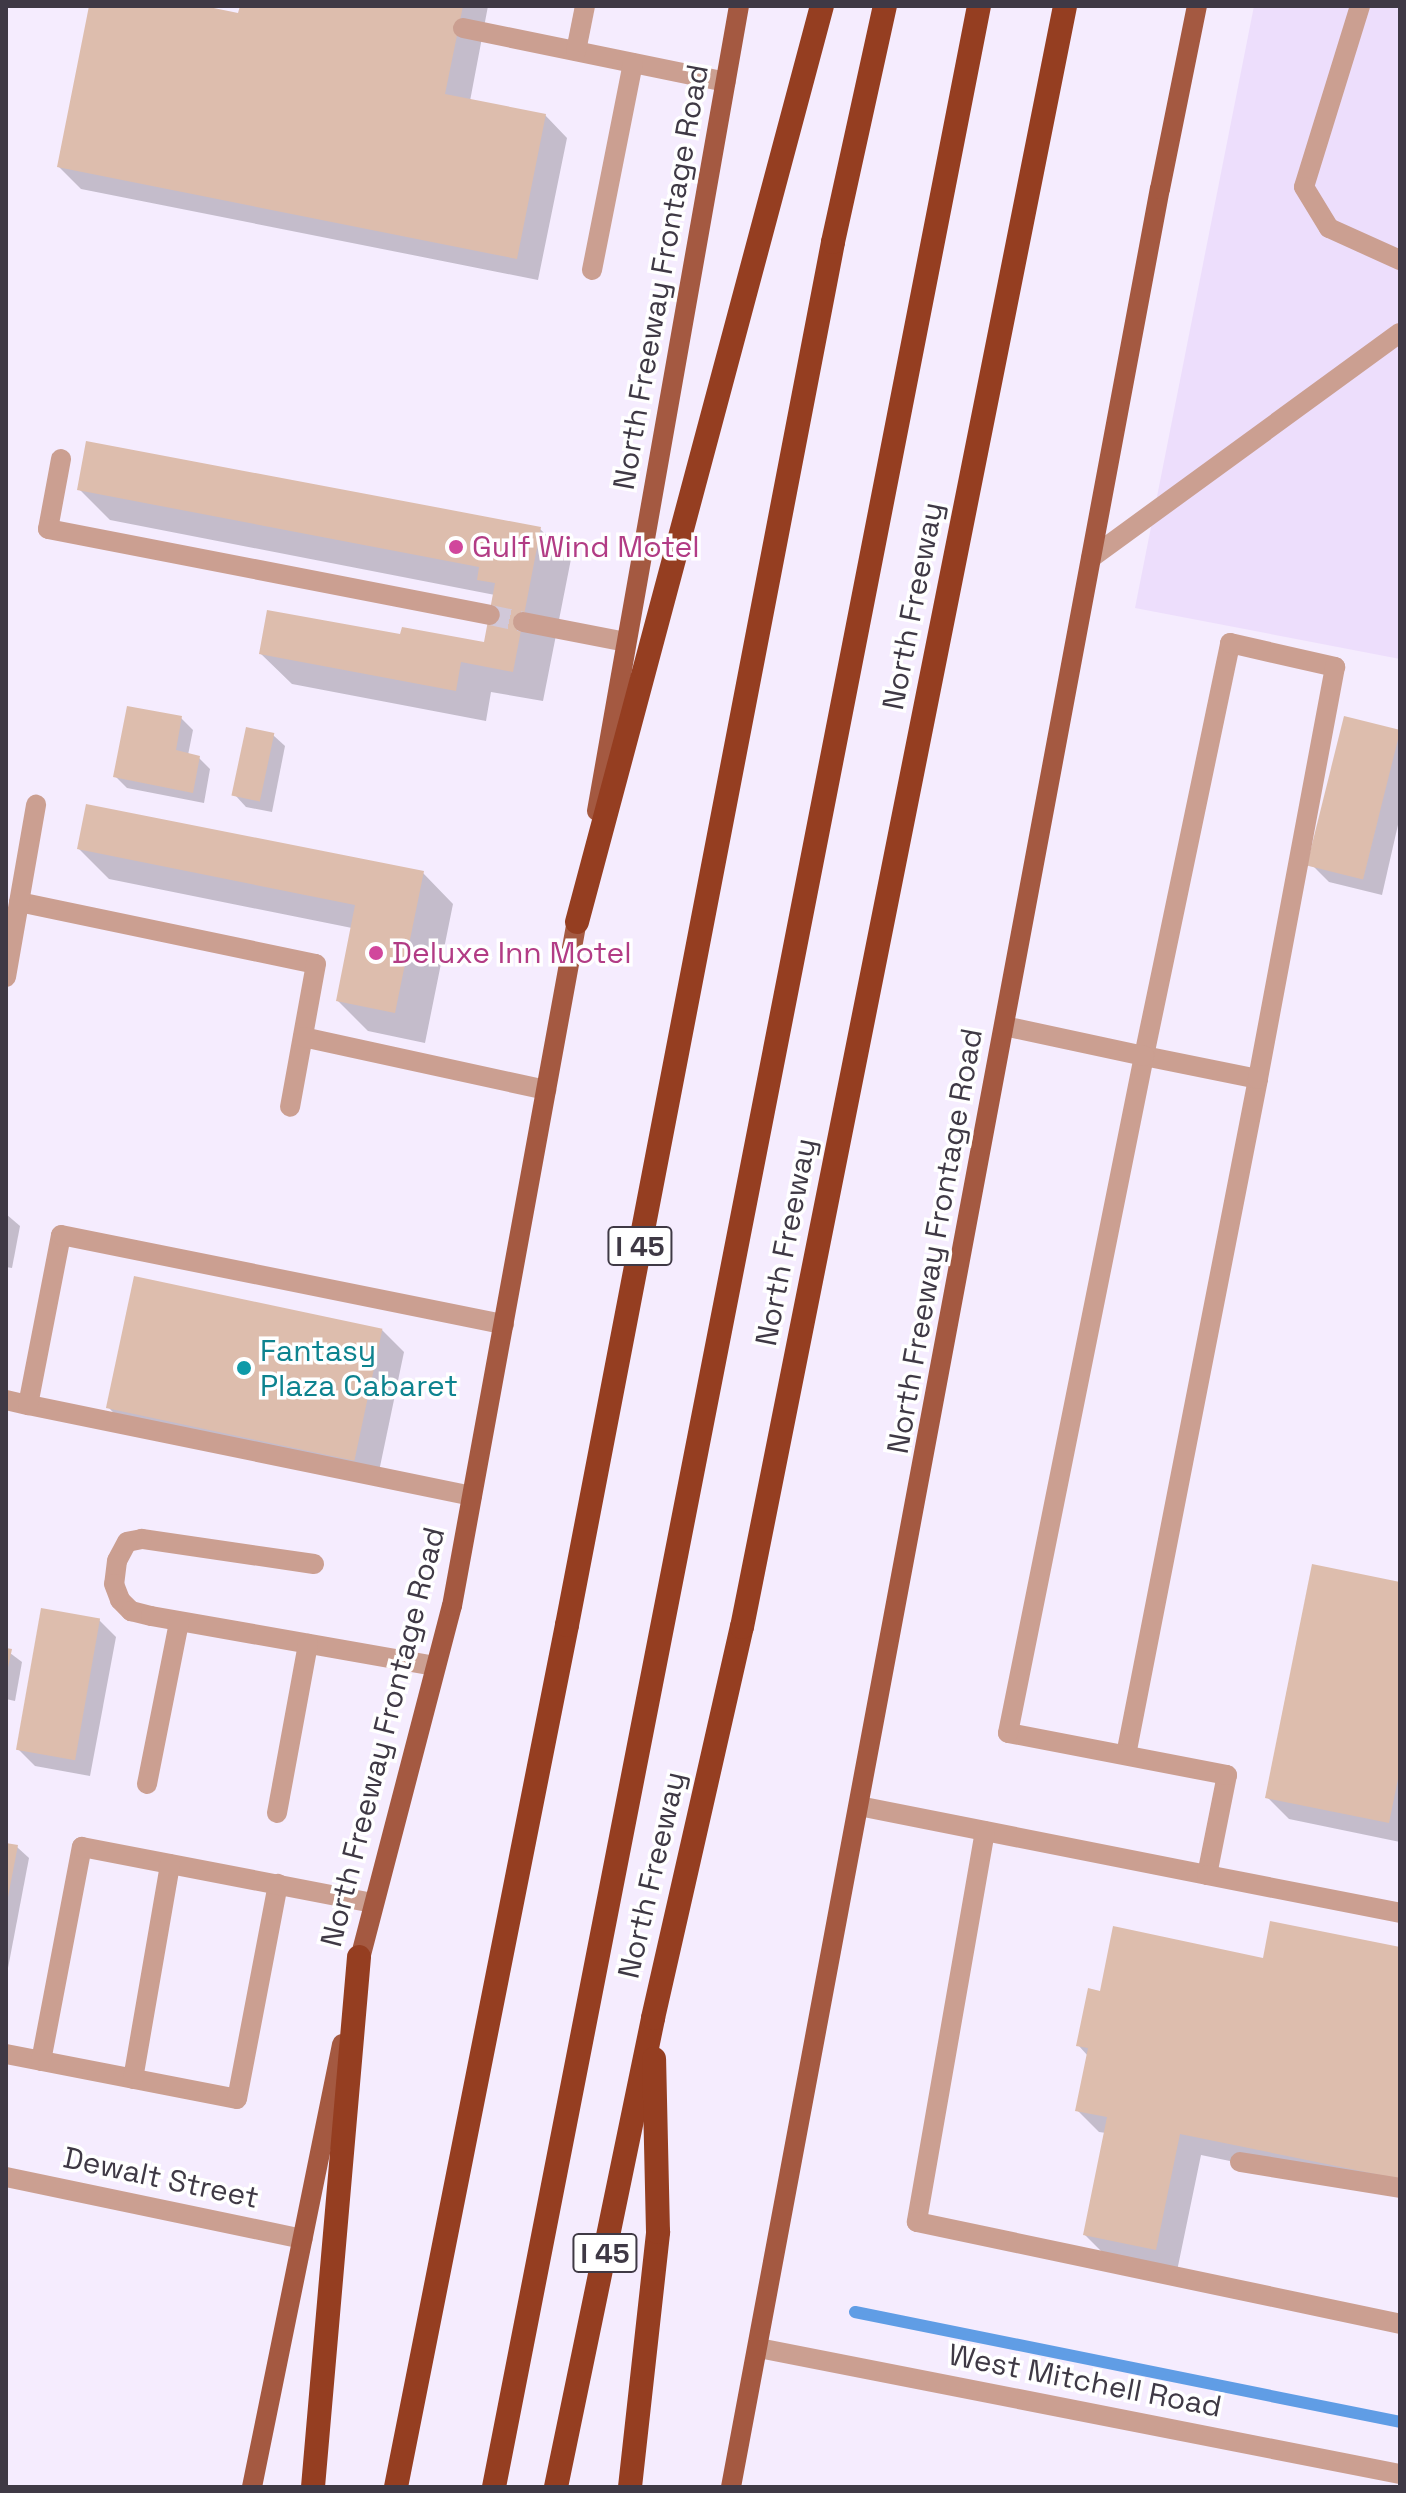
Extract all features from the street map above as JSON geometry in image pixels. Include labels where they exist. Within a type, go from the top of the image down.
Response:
[{"type":"highway","points":[[577,922],[822,6]]},
{"type":"highway","name":"I 45","points":[[396,2487],[573,1593],[833,242],[885,6]]},
{"type":"highway","name":"North Freeway","points":[[494,2487],[979,6]]},
{"type":"highway","name":"North Freeway","points":[[556,2487],[653,2018],[742,1627],[1065,6]]},
{"type":"highway","points":[[313,2487],[359,1957]]},
{"type":"highway","points":[[630,2487],[658,2232],[653,2018]]},
{"type":"main road","name":"North Freeway Frontage Road","points":[[252,2487],[359,1957],[452,1606],[739,6]]},
{"type":"main road","name":"North Freeway Frontage Road","points":[[731,2487],[1197,6]]},
{"type":"street","points":[[576,51],[585,6]]},
{"type":"street","points":[[1360,6],[1304,187],[1329,228],[1400,260]]},
{"type":"street","points":[[463,28],[725,82]]},
{"type":"street","points":[[592,270],[633,63]]},
{"type":"street","points":[[1091,558],[1400,333]]},
{"type":"street","points":[[61,459],[48,529],[490,615]]},
{"type":"street","points":[[523,622],[626,642]]},
{"type":"street","points":[[1126,1755],[1335,667],[1230,643],[1008,1733],[1227,1775],[1207,1875]]},
{"type":"street","points":[[6,977],[36,805]]},
{"type":"street","points":[[19,902],[316,964],[290,1107]]},
{"type":"street","points":[[1004,1026],[1258,1079]]},
{"type":"street","points":[[303,1037],[546,1090]]},
{"type":"street","points":[[28,1405],[61,1235],[504,1324]]},
{"type":"street","points":[[6,1400],[472,1496]]},
{"type":"street","points":[[314,1564],[142,1539],[127,1542],[117,1561],[114,1584],[120,1600],[131,1611],[436,1666]]},
{"type":"street","points":[[147,1784],[179,1622]]},
{"type":"street","points":[[277,1813],[308,1644]]},
{"type":"street","points":[[859,1806],[1400,1913]]},
{"type":"street","points":[[985,1831],[917,2222],[1400,2324]]},
{"type":"street","points":[[41,2061],[82,1847],[373,1903]]},
{"type":"street","points":[[133,2079],[170,1864]]},
{"type":"street","points":[[6,2054],[237,2099],[278,1884]]},
{"type":"street","points":[[1240,2162],[1400,2188]]},
{"type":"street","name":"Dewalt Street","points":[[6,2177],[303,2239]]},
{"type":"street","name":"West Mitchell Road","points":[[759,2348],[1400,2474]]},
{"type":"shaded area","points":[[1254,6],[1400,6],[1400,659],[1135,608]]},
{"type":"building","points":[[89,6],[204,6],[238,13],[240,6],[463,6],[445,94],[546,114],[517,259],[57,167]]},
{"type":"building","name":"Gulf Wind Motel","points":[[86,441],[541,527],[513,672],[461,662],[456,691],[259,654],[267,610],[400,634],[402,627],[484,642],[495,583],[477,580],[479,567],[77,490]]},
{"type":"building","points":[[127,706],[182,716],[176,750],[200,756],[193,793],[113,777]]},
{"type":"building","points":[[1344,716],[1400,730],[1363,879],[1307,865]]},
{"type":"building","points":[[246,727],[274,733],[260,801],[231,795]]},
{"type":"building","name":"Deluxe Inn Motel","points":[[86,804],[424,871],[395,1013],[336,1001],[355,905],[77,849]]},
{"type":"building","name":"Fantasy Plaza Cabaret","points":[[134,1276],[382,1329],[354,1461],[106,1408]]},
{"type":"building","points":[[1312,1564],[1400,1582],[1400,1769],[1389,1823],[1265,1798]]},
{"type":"building","points":[[41,1608],[100,1618],[75,1760],[16,1750]]},
{"type":"building","points":[[6,1648],[12,1649],[7,1672],[6,1672]]},
{"type":"building","points":[[6,1843],[18,1845],[7,1902],[6,1902]]},
{"type":"building","points":[[1270,1921],[1400,1947],[1400,2179],[1180,2134],[1156,2250],[1083,2235],[1107,2117],[1075,2111],[1088,2048],[1076,2046],[1088,1988],[1100,1991],[1113,1926],[1263,1958]]},
{"type":"waterway","points":[[855,2312],[1400,2422]]},
{"type":"tunnel","points":[[490,615],[523,622]]},
{"type":"place","name":"Gulf Wind Motel","points":[[456,547]]},
{"type":"place","name":"Deluxe Inn Motel","points":[[376,953]]},
{"type":"place","name":"Fantasy Plaza Cabaret","points":[[244,1368]]}]
